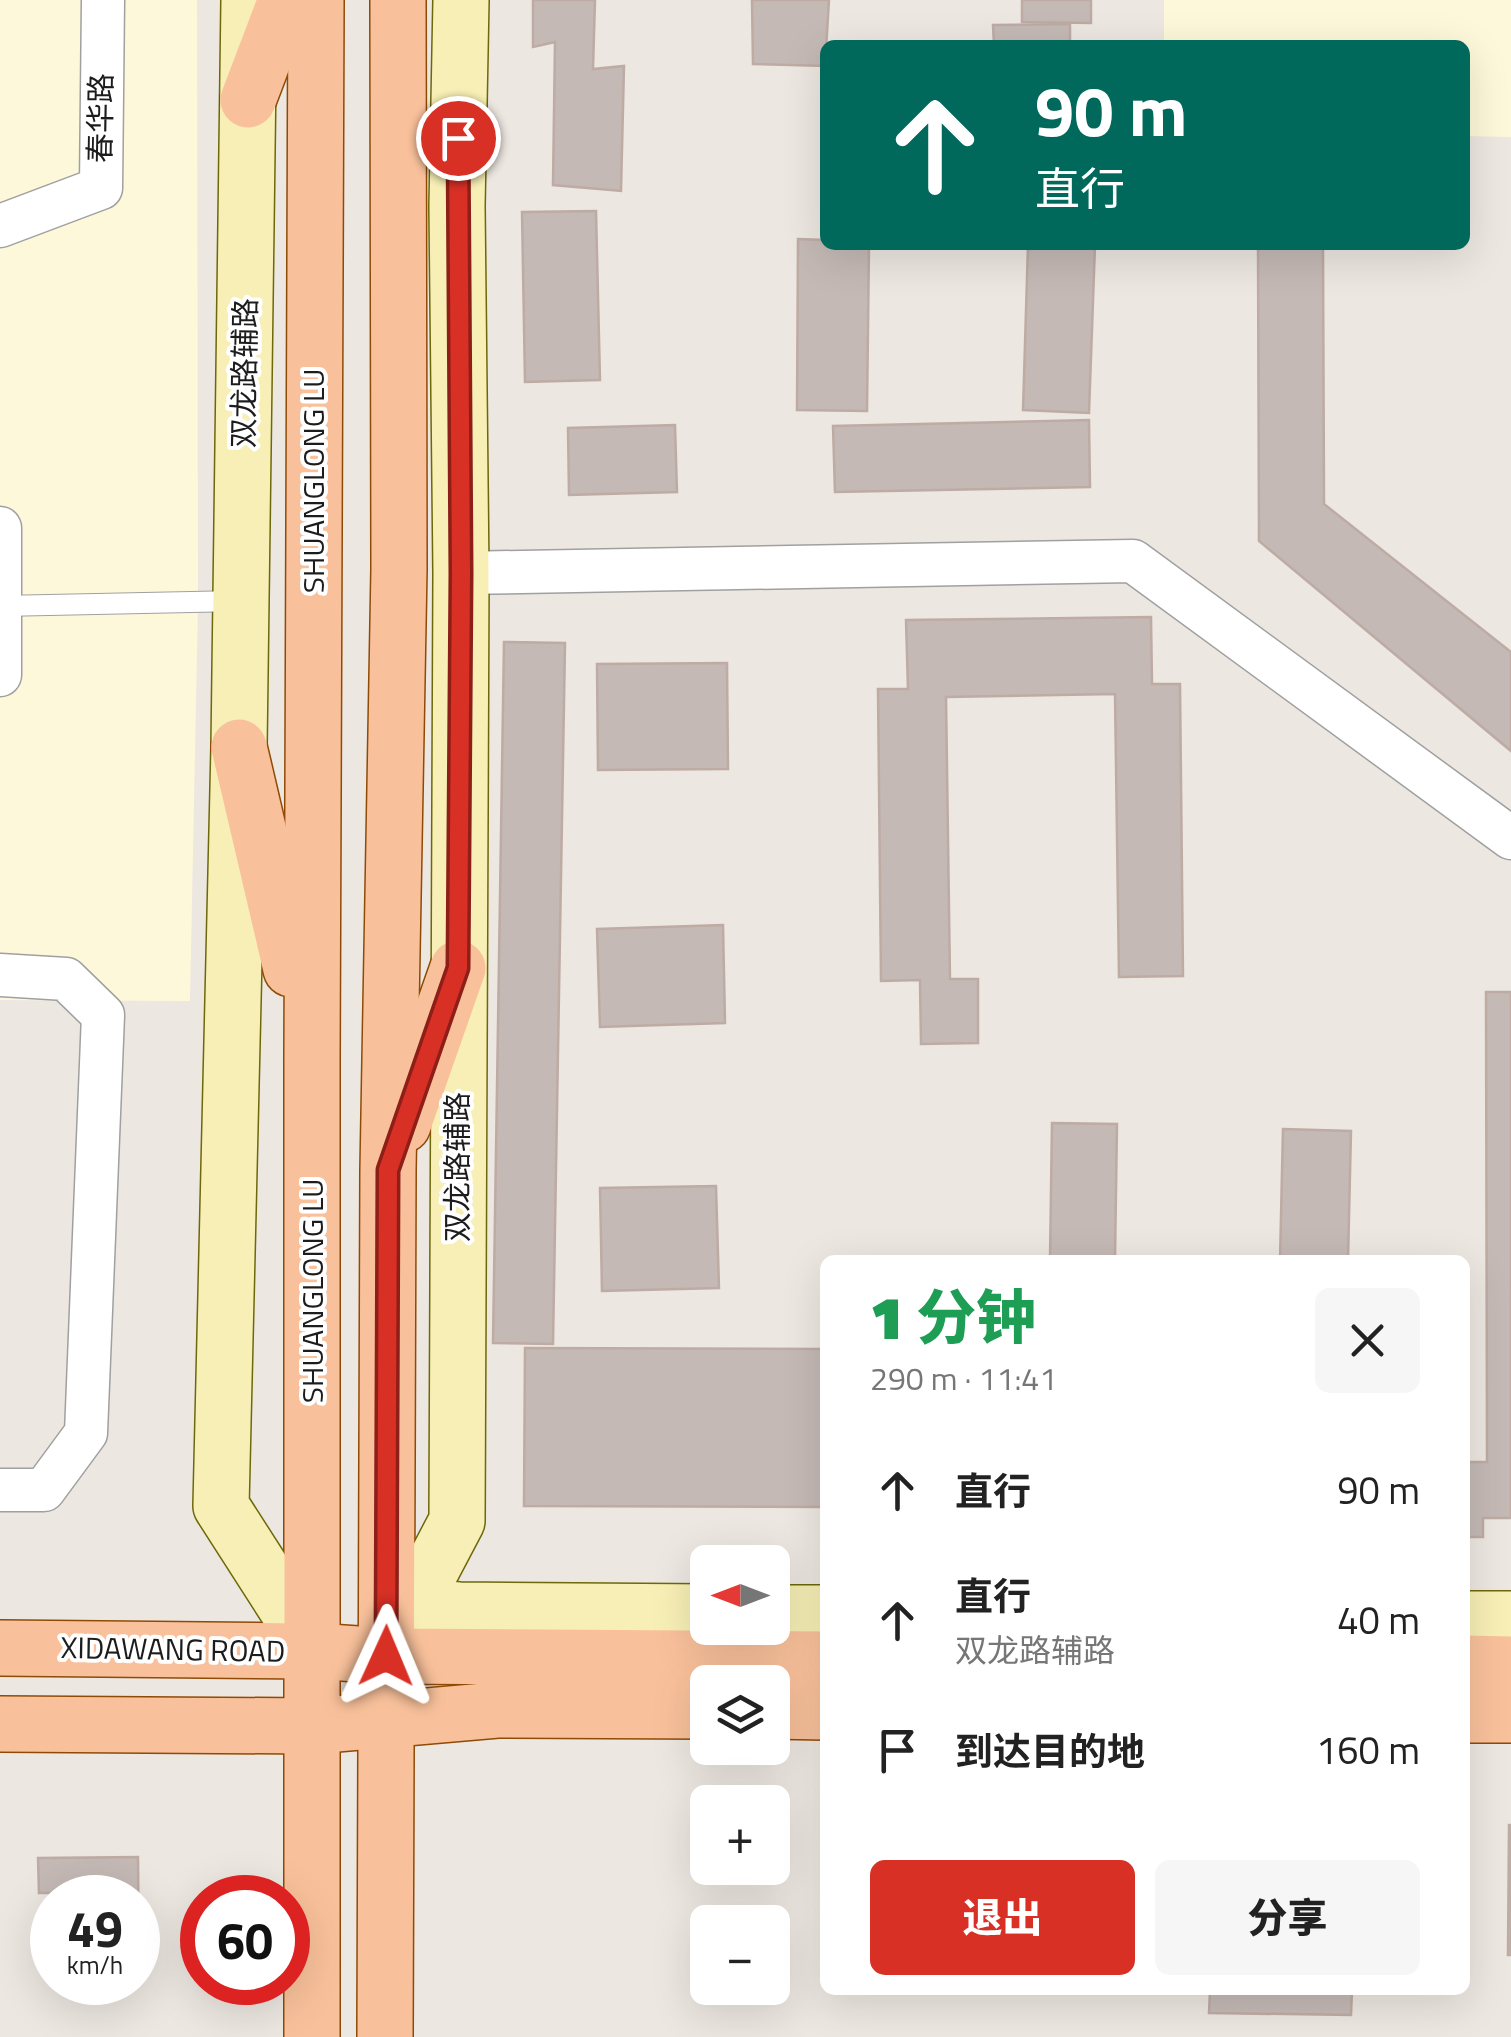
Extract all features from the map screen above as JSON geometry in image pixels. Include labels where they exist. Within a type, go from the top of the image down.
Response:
[{"type":"main road","name":"双龙路辅路","points":[[239,746],[249,0]]},
{"type":"main road","points":[[248,100],[286,0]]},
{"type":"main road","name":"SHUANGLONG LU","points":[[312,2037],[316,0]]},
{"type":"main road","points":[[385,2037],[386,1721],[395,1622],[388,1170],[399,570],[398,0]]},
{"type":"main road","name":"双龙路辅路","points":[[395,1622],[457,1521],[460,0]]},
{"type":"main road","points":[[239,746],[312,1059]]},
{"type":"main road","points":[[239,746],[222,1506],[314,1651]]},
{"type":"main road","points":[[388,1170],[458,968]]},
{"type":"main road","points":[[790,1612],[820,1613]]},
{"type":"main road","points":[[395,1622],[690,1613]]},
{"type":"main road","points":[[1470,1619],[1511,1620]]},
{"type":"main road","name":"XIDAWANG ROAD","points":[[0,1648],[314,1651],[395,1622],[820,1659]]},
{"type":"main road","points":[[1470,1663],[1511,1664]]},
{"type":"main road","points":[[0,1724],[313,1726],[497,1710],[690,1711]]},
{"type":"main road","points":[[790,1712],[820,1712]]},
{"type":"main road","points":[[1470,1715],[1511,1715]]},
{"type":"street","name":"春华路","points":[[0,226],[101,188],[103,0]]},
{"type":"street","points":[[0,528],[0,676]]},
{"type":"street","points":[[461,573],[1134,562],[1511,838]]},
{"type":"street","points":[[0,974],[66,979],[103,1015],[86,1433],[44,1490],[0,1490]]},
{"type":"lane","points":[[1,606],[241,601]]},
{"type":"shaded area","points":[[0,0],[197,0],[198,603],[190,1001],[0,1000]]},
{"type":"shaded area","points":[[1164,0],[1511,0],[1511,137],[1470,136],[1470,40],[1164,40]]},
{"type":"building","points":[[533,0],[595,0],[593,69],[624,66],[621,191],[553,185],[555,42],[533,47]]},
{"type":"building","points":[[752,0],[829,0],[827,40],[820,40],[820,66],[753,64]]},
{"type":"building","points":[[1022,0],[1091,0],[1091,23],[1022,22]]},
{"type":"building","points":[[1070,24],[1070,40],[994,40],[993,25]]},
{"type":"building","points":[[596,211],[600,380],[525,382],[522,212]]},
{"type":"building","points":[[798,239],[820,240],[820,250],[869,250],[867,411],[797,410]]},
{"type":"building","points":[[1028,250],[1095,250],[1089,413],[1023,410]]},
{"type":"building","points":[[1258,250],[1323,250],[1324,504],[1511,652],[1511,751],[1259,541]]},
{"type":"building","points":[[1089,420],[1090,487],[835,492],[833,426]]},
{"type":"building","points":[[675,425],[677,492],[569,495],[568,428]]},
{"type":"building","points":[[1151,617],[1152,684],[1180,684],[1183,976],[1119,977],[1115,694],[946,697],[950,979],[978,979],[978,1043],[921,1044],[920,980],[881,981],[878,689],[908,689],[906,620]]},
{"type":"building","points":[[504,642],[565,643],[553,1344],[493,1343]]},
{"type":"building","points":[[727,663],[728,769],[598,770],[597,664]]},
{"type":"building","points":[[723,925],[725,1023],[600,1027],[597,929]]},
{"type":"building","points":[[1486,992],[1511,992],[1511,1518],[1483,1518],[1483,1537],[1470,1537],[1470,1462],[1487,1462]]},
{"type":"building","points":[[1052,1123],[1117,1124],[1115,1255],[1050,1255]]},
{"type":"building","points":[[1283,1129],[1351,1131],[1348,1255],[1280,1255]]},
{"type":"building","points":[[716,1186],[719,1288],[602,1291],[600,1188]]},
{"type":"building","points":[[525,1348],[820,1349],[820,1507],[524,1506]]},
{"type":"building","points":[[1511,1825],[1511,1955],[1508,1955]]},
{"type":"building","points":[[138,1857],[138,1875],[38,1875],[38,1858]]},
{"type":"building","points":[[1210,1995],[1352,1995],[1351,2015],[1209,2013]]},
{"type":"route","points":[[386,1656],[388,1170],[458,968],[458,138]]}]
